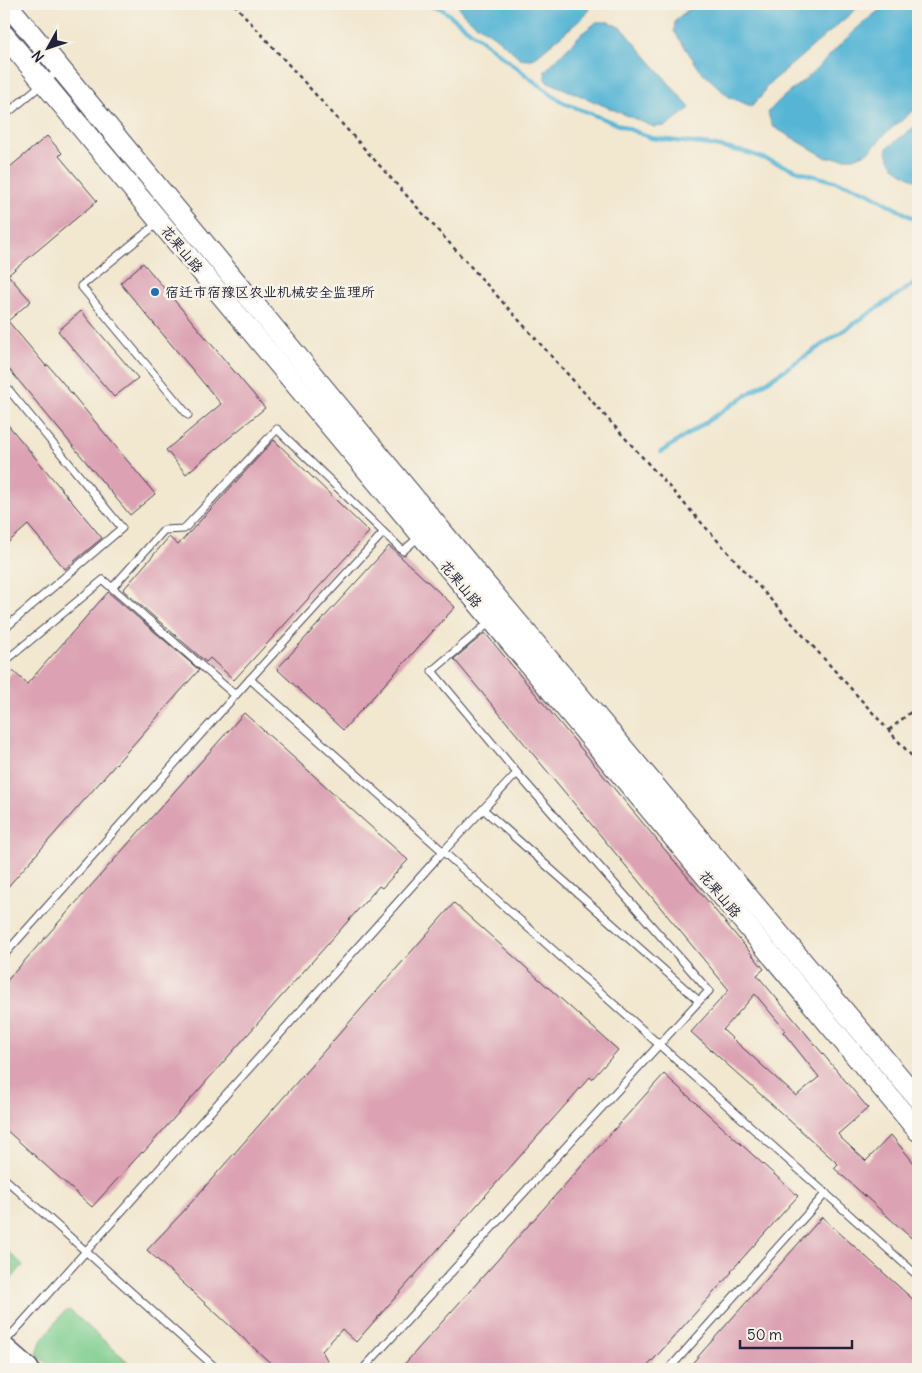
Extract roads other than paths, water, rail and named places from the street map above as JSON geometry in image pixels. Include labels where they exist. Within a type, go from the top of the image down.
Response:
[{"type":"main road","points":[[4,1348],[28,1369]]},
{"type":"street","name":"花果山路","points":[[7,4],[428,530]]},
{"type":"street","name":"花果山路","points":[[4,36],[159,222],[428,530],[499,615],[918,1131]]},
{"type":"street","name":"花果山路","points":[[499,615],[918,1099]]},
{"type":"lane","points":[[4,116],[60,68]]},
{"type":"lane","points":[[159,222],[82,286],[188,414]]},
{"type":"lane","points":[[4,384],[122,528],[4,629]]},
{"type":"lane","points":[[112,588],[164,530],[184,529],[277,430],[403,551],[428,530]]},
{"type":"lane","points":[[4,955],[383,533]]},
{"type":"lane","points":[[4,662],[103,580],[235,696]]},
{"type":"lane","points":[[362,1369],[709,991],[517,772],[432,671],[499,615]]},
{"type":"lane","points":[[250,679],[918,1276]]},
{"type":"lane","points":[[4,1343],[517,772]]},
{"type":"lane","points":[[483,810],[699,1002]]},
{"type":"lane","points":[[4,1178],[217,1369]]},
{"type":"lane","points":[[669,1369],[826,1193]]},
{"type":"water","points":[[458,4],[590,5],[586,15],[533,59],[521,59],[493,35],[467,18]]},
{"type":"water","points":[[696,4],[862,4],[767,86],[760,98],[751,106],[729,97],[700,70],[674,31],[675,20]]},
{"type":"water","points":[[889,4],[918,4],[918,107],[886,133],[869,152],[854,158],[827,158],[772,126],[768,113],[773,107],[811,74],[868,19]]},
{"type":"water","points":[[597,22],[609,22],[623,29],[690,108],[666,126],[654,127],[546,81],[545,71],[581,34]]},
{"type":"water","points":[[918,124],[918,182],[893,165],[887,148]]},
{"type":"waterway","points":[[430,4],[442,9],[562,102],[651,138],[710,145],[749,153],[807,174],[852,186],[869,193],[918,221]]},
{"type":"waterway","points":[[661,452],[918,281]]},
{"type":"place","name":"宿迁市宿豫区农业机械安全监理所","points":[[155,292]]}]
